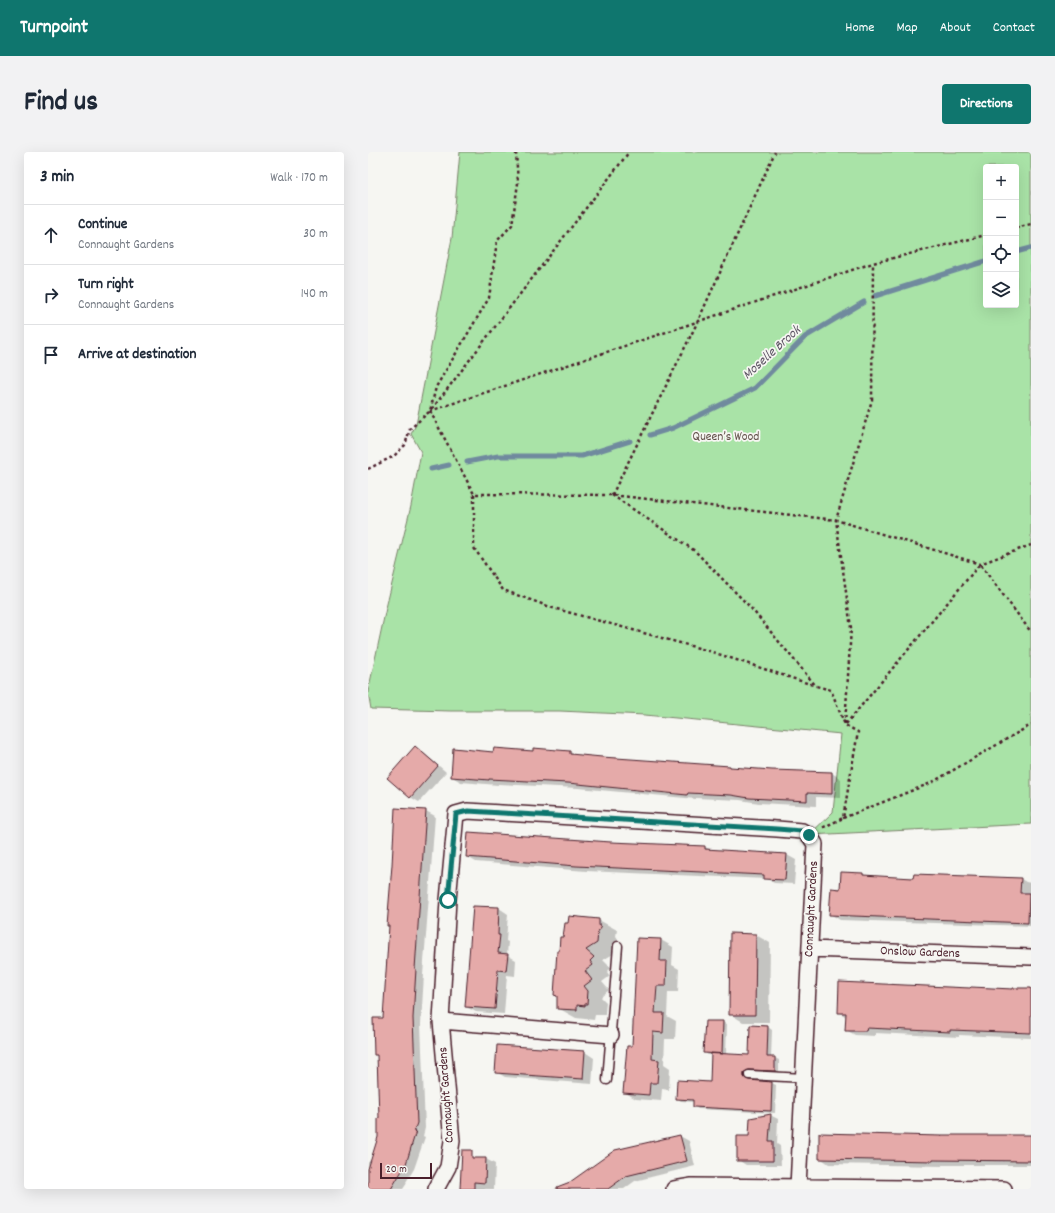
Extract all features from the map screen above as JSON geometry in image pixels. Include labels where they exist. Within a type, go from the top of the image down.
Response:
[{"type":"street","name":"Connaught Gardens","points":[[436,1189],[448,1167],[452,1141],[441,1021],[448,900],[456,814],[468,811],[802,831],[809,835],[815,844],[798,1187]]},
{"type":"street","name":"Onslow Gardens","points":[[810,949],[1031,957]]},
{"type":"street","points":[[441,1021],[611,1035]]},
{"type":"street","points":[[674,1189],[692,1186],[1004,1189]]},
{"type":"lane","points":[[608,1080],[618,946]]},
{"type":"lane","points":[[749,1075],[804,1078]]},
{"type":"path","points":[[516,152],[518,184],[512,225],[497,241],[489,298],[436,387],[430,411],[474,494],[474,548],[503,590],[553,608],[709,651],[831,690],[845,725],[858,732],[843,818]]},
{"type":"path","points":[[368,469],[394,456],[405,445],[410,429],[430,411],[629,152]]},
{"type":"path","points":[[612,495],[697,323],[775,152]]},
{"type":"path","points":[[1019,227],[1031,224]]},
{"type":"path","points":[[430,411],[873,263],[983,236]]},
{"type":"path","points":[[845,725],[851,628],[836,520],[872,400],[873,263]]},
{"type":"path","points":[[474,494],[612,495],[836,520],[980,564],[1031,632]]},
{"type":"path","points":[[612,495],[695,551],[750,607],[816,686]]},
{"type":"path","points":[[845,725],[980,564],[1031,545]]},
{"type":"path","points":[[809,835],[843,818],[931,783],[1031,724]]},
{"type":"green space","name":"Queen’s Wood","points":[[460,152],[1031,152],[1031,824],[809,835],[833,812],[841,734],[645,715],[560,711],[371,709],[368,692],[386,608],[411,506],[421,452],[411,434],[416,425],[452,238]]},
{"type":"building","points":[[415,746],[438,766],[410,798],[387,778]]},
{"type":"building","points":[[453,748],[493,752],[494,748],[533,751],[533,748],[570,751],[570,754],[602,757],[772,770],[832,772],[832,794],[807,793],[807,801],[749,798],[731,795],[688,793],[687,795],[568,783],[451,777]]},
{"type":"building","points":[[395,808],[426,810],[413,1018],[417,1123],[406,1164],[391,1189],[368,1189],[368,1169],[378,1137],[379,1118],[377,1055],[374,1055],[373,1018],[383,1018],[389,926],[387,926]]},
{"type":"building","points":[[468,832],[611,842],[705,846],[705,849],[787,854],[785,880],[764,879],[764,875],[576,866],[466,857]]},
{"type":"building","points":[[841,872],[913,878],[914,874],[1021,878],[1020,893],[1029,893],[1028,923],[829,915],[831,888],[840,889]]},
{"type":"building","points":[[473,906],[499,907],[498,935],[500,935],[498,953],[508,954],[506,971],[498,970],[495,1009],[465,1007]]},
{"type":"building","points":[[569,916],[599,919],[601,929],[598,931],[597,943],[586,950],[594,957],[590,961],[593,965],[585,971],[592,980],[584,986],[588,991],[587,1004],[585,1004],[585,1006],[577,1005],[577,1010],[557,1009],[557,996],[554,995],[557,951],[559,951],[560,937],[563,937],[565,923],[568,923]]},
{"type":"building","points":[[730,933],[756,934],[755,1015],[729,1015]]},
{"type":"building","points":[[637,938],[661,939],[660,961],[667,961],[666,986],[657,986],[655,1013],[664,1013],[663,1033],[653,1032],[652,1059],[659,1060],[657,1083],[650,1083],[649,1095],[623,1093],[627,1046],[632,1046]]},
{"type":"building","points":[[839,982],[970,988],[1031,988],[1031,1033],[950,1030],[950,1032],[867,1028],[866,1031],[845,1031],[846,1013],[838,1013]]},
{"type":"building","points":[[705,1021],[723,1021],[722,1054],[703,1053]]},
{"type":"building","points":[[750,1025],[768,1026],[767,1057],[775,1057],[775,1071],[749,1070],[744,1072],[744,1077],[749,1080],[772,1082],[771,1111],[693,1107],[693,1100],[676,1099],[677,1080],[710,1082],[711,1053],[749,1055]]},
{"type":"building","points":[[497,1045],[585,1051],[583,1079],[495,1073]]},
{"type":"building","points":[[771,1114],[769,1141],[773,1141],[773,1161],[737,1161],[737,1136],[749,1136],[750,1118]]},
{"type":"building","points":[[819,1133],[941,1136],[1031,1135],[1031,1161],[819,1159]]},
{"type":"building","points":[[680,1135],[687,1161],[626,1176],[608,1189],[557,1189],[557,1187],[570,1182],[615,1150]]},
{"type":"building","points":[[462,1150],[472,1150],[472,1158],[486,1158],[485,1183],[474,1182],[474,1189],[460,1189]]},
{"type":"waterway","name":"Moselle Brook","points":[[1019,251],[1031,248]]},
{"type":"waterway","name":"Moselle Brook","points":[[875,296],[983,262]]},
{"type":"waterway","name":"Moselle Brook","points":[[650,435],[673,428],[755,388],[805,337],[864,302]]},
{"type":"waterway","name":"Moselle Brook","points":[[467,462],[498,456],[582,456],[630,441]]},
{"type":"waterway","name":"Moselle Brook","points":[[431,469],[449,465]]},
{"type":"route","points":[[448,900],[456,814],[468,811],[777,829],[802,831],[809,835]]}]
